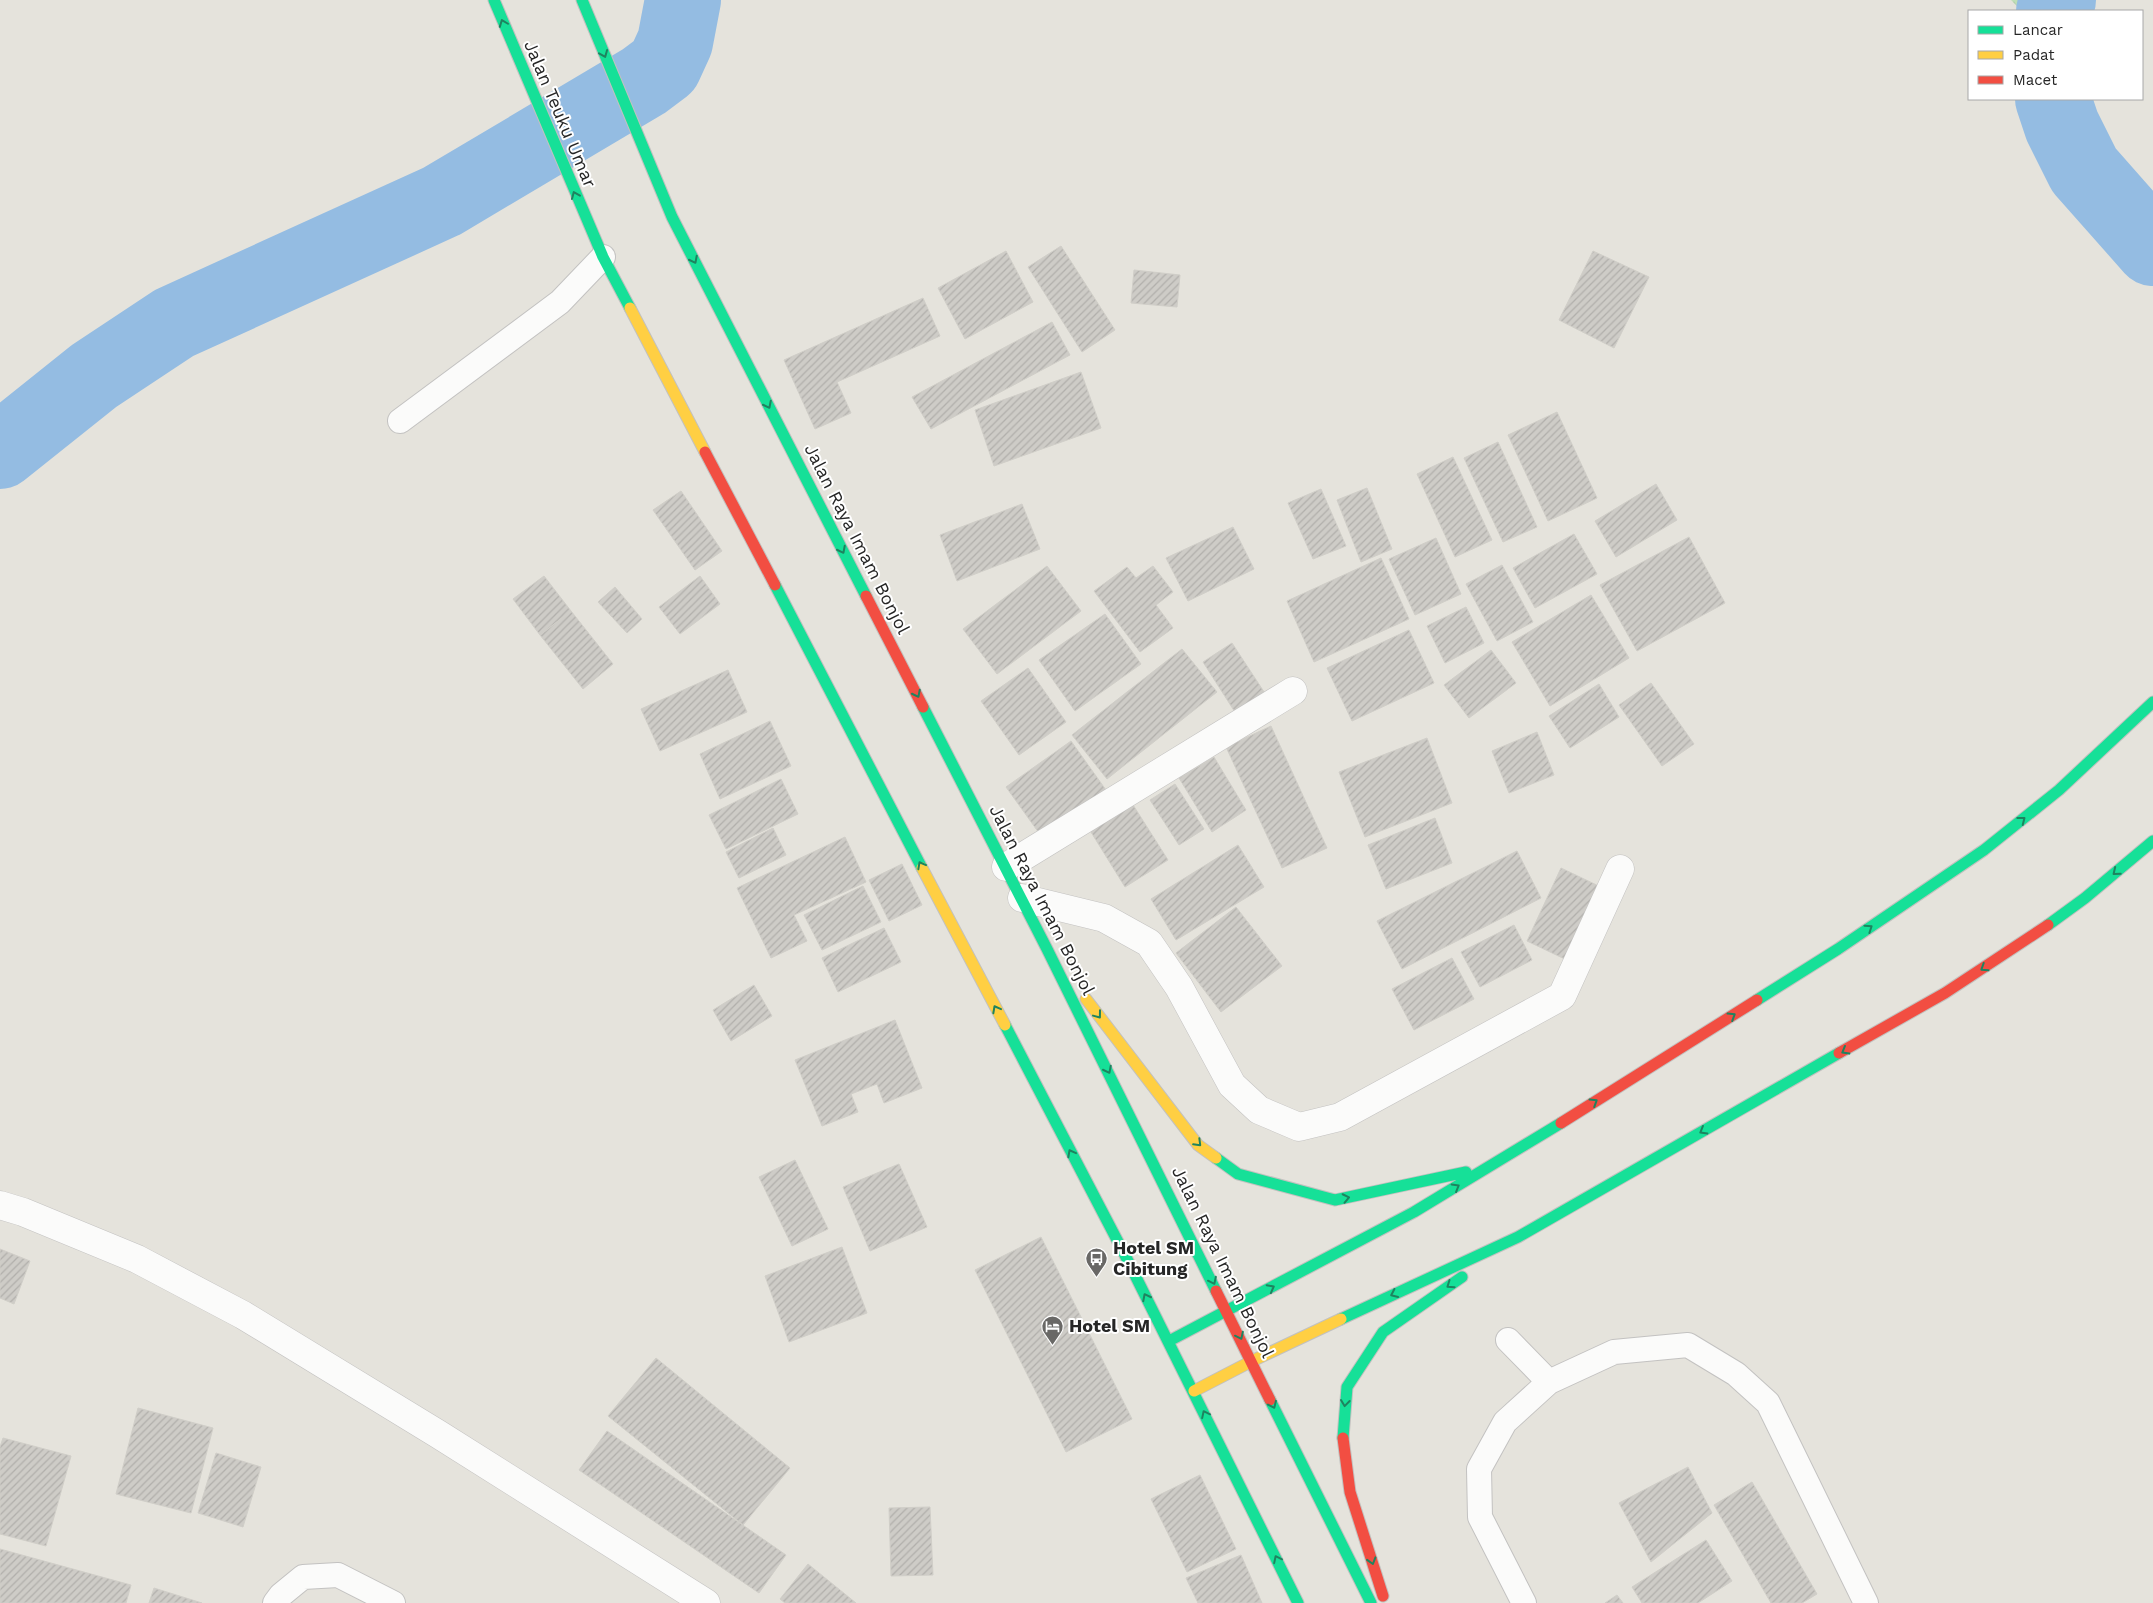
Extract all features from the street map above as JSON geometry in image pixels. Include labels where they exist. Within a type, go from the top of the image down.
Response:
[{"type":"highway","name":"Jalan Teuku Umar","points":[[494,0],[598,249]]},
{"type":"highway","name":"Jalan Raya Imam Bonjol","points":[[584,4],[672,217],[1022,898],[1371,1603]]},
{"type":"highway","points":[[598,249],[1169,1341],[1298,1603]]},
{"type":"highway","points":[[1169,1341],[1414,1212],[1490,1167],[1838,950],[1984,850],[2059,790],[2153,702]]},
{"type":"highway","points":[[1194,1391],[1252,1361],[1518,1237],[1945,993],[2022,944],[2084,898],[2153,841]]},
{"type":"highway","points":[[1047,949],[1198,1144],[1238,1174],[1335,1200],[1490,1167]]},
{"type":"highway","points":[[1385,1603],[1350,1492],[1342,1433],[1347,1387],[1383,1332],[1518,1237]]},
{"type":"street","points":[[1006,867],[1293,691]]},
{"type":"street","points":[[1022,898],[1104,918],[1149,943],[1179,987],[1232,1085],[1259,1110],[1299,1127],[1340,1117],[1562,996],[1620,869]]},
{"type":"street","points":[[0,1205],[23,1212],[137,1259],[243,1315],[438,1434],[706,1603]]},
{"type":"lane","points":[[400,421],[560,302],[598,249]]},
{"type":"lane","points":[[1508,1340],[1549,1382]]},
{"type":"lane","points":[[1524,1603],[1480,1517],[1479,1469],[1505,1422],[1549,1382],[1614,1352],[1688,1345],[1736,1374],[1768,1403],[1866,1603]]},
{"type":"lane","points":[[275,1603],[281,1595],[303,1577],[338,1575],[393,1603]]},
{"type":"green space","points":[[2011,0],[2045,0],[2034,10],[2021,10]]},
{"type":"building","points":[[1061,246],[1115,330],[1082,352],[1028,267]]},
{"type":"building","points":[[1006,251],[1033,302],[965,339],[938,288]]},
{"type":"building","points":[[1593,251],[1649,277],[1614,348],[1559,320]]},
{"type":"building","points":[[1134,270],[1180,275],[1177,307],[1131,303]]},
{"type":"building","points":[[923,298],[940,336],[837,382],[851,413],[815,429],[784,360]]},
{"type":"building","points":[[1052,322],[1070,355],[931,429],[912,397]]},
{"type":"building","points":[[1081,372],[1101,428],[994,466],[975,410]]},
{"type":"building","points":[[1557,412],[1597,498],[1548,521],[1508,435]]},
{"type":"building","points":[[1498,442],[1537,527],[1503,542],[1464,458]]},
{"type":"building","points":[[1453,457],[1492,540],[1455,557],[1417,474]]},
{"type":"building","points":[[1656,484],[1677,520],[1616,557],[1595,521]]},
{"type":"building","points":[[1367,488],[1392,549],[1361,562],[1337,500]]},
{"type":"building","points":[[1321,489],[1346,546],[1313,559],[1288,503]]},
{"type":"building","points":[[681,491],[722,551],[695,570],[653,510]]},
{"type":"building","points":[[1022,504],[1040,549],[957,581],[940,535]]},
{"type":"building","points":[[1233,527],[1254,569],[1188,601],[1166,558]]},
{"type":"building","points":[[1574,534],[1597,574],[1535,608],[1513,568]]},
{"type":"building","points":[[1689,537],[1725,603],[1637,651],[1600,585]]},
{"type":"building","points":[[1436,538],[1461,594],[1415,615],[1389,559]]},
{"type":"building","points":[[1381,558],[1409,619],[1314,662],[1287,601]]},
{"type":"building","points":[[1502,565],[1533,622],[1497,641],[1466,584]]},
{"type":"building","points":[[1047,566],[1081,611],[997,674],[963,629]]},
{"type":"building","points":[[1153,566],[1173,592],[1156,605],[1173,628],[1140,652],[1094,591],[1127,567],[1136,578]]},
{"type":"building","points":[[544,576],[571,611],[540,635],[513,599]]},
{"type":"building","points":[[700,576],[720,604],[680,634],[659,607]]},
{"type":"building","points":[[615,587],[642,619],[627,633],[598,602]]},
{"type":"building","points":[[1591,595],[1629,658],[1550,706],[1512,642]]},
{"type":"building","points":[[1466,607],[1484,643],[1445,663],[1427,626]]},
{"type":"building","points":[[571,611],[613,664],[583,689],[540,635]]},
{"type":"building","points":[[1105,614],[1141,664],[1075,711],[1039,660]]},
{"type":"building","points":[[1409,630],[1434,683],[1352,721],[1327,668]]},
{"type":"building","points":[[1232,643],[1270,701],[1240,720],[1203,662]]},
{"type":"building","points":[[1182,649],[1217,692],[1107,779],[1072,735]]},
{"type":"building","points":[[1491,650],[1516,683],[1469,718],[1444,685]]},
{"type":"building","points":[[1028,668],[1066,722],[1019,755],[981,701]]},
{"type":"building","points":[[728,670],[747,712],[660,751],[641,709]]},
{"type":"building","points":[[1651,683],[1694,744],[1662,766],[1619,705]]},
{"type":"building","points":[[1599,684],[1619,717],[1570,748],[1549,716]]},
{"type":"building","points":[[770,721],[791,766],[720,799],[700,754]]},
{"type":"building","points":[[1271,726],[1327,848],[1282,868],[1226,747]]},
{"type":"building","points":[[1537,732],[1554,775],[1509,793],[1492,751]]},
{"type":"building","points":[[1427,738],[1452,803],[1365,837],[1339,772]]},
{"type":"building","points":[[1071,741],[1111,797],[1039,833],[1006,787]]},
{"type":"building","points":[[1214,757],[1246,810],[1212,832],[1179,778]]},
{"type":"building","points":[[781,779],[798,814],[726,849],[709,815]]},
{"type":"building","points":[[1175,784],[1204,829],[1179,845],[1150,800]]},
{"type":"building","points":[[1128,797],[1168,860],[1125,887],[1086,824]]},
{"type":"building","points":[[1435,818],[1452,863],[1386,889],[1368,845]]},
{"type":"building","points":[[773,828],[786,855],[739,878],[726,852]]},
{"type":"building","points":[[845,837],[866,882],[794,915],[807,941],[771,958],[737,888]]},
{"type":"building","points":[[1238,845],[1264,887],[1176,940],[1151,899]]},
{"type":"building","points":[[1517,851],[1541,898],[1402,969],[1377,921]]},
{"type":"building","points":[[902,864],[922,905],[889,921],[869,880]]},
{"type":"building","points":[[1561,868],[1605,889],[1571,962],[1527,941]]},
{"type":"building","points":[[863,886],[881,922],[822,950],[804,915]]},
{"type":"building","points":[[1236,907],[1282,966],[1221,1012],[1176,953]]},
{"type":"building","points":[[1514,925],[1532,960],[1480,987],[1461,952]]},
{"type":"building","points":[[884,928],[901,962],[838,992],[822,958]]},
{"type":"building","points":[[1452,958],[1474,999],[1414,1030],[1392,989]]},
{"type":"building","points":[[754,985],[772,1016],[731,1041],[713,1010]]},
{"type":"building","points":[[895,1020],[922,1088],[884,1103],[877,1084],[851,1094],[858,1112],[822,1126],[795,1060]]},
{"type":"building","points":[[795,1160],[828,1229],[792,1246],[759,1177]]},
{"type":"building","points":[[899,1164],[927,1227],[870,1251],[843,1187]]},
{"type":"building","name":"Hotel SM","points":[[1041,1237],[1132,1419],[1066,1452],[975,1270]]},
{"type":"building","points":[[842,1247],[867,1313],[789,1342],[765,1276]]},
{"type":"building","points":[[0,1249],[30,1261],[14,1304],[0,1298]]},
{"type":"building","points":[[656,1358],[790,1468],[743,1525],[608,1416]]},
{"type":"building","points":[[138,1408],[213,1428],[191,1513],[116,1494]]},
{"type":"building","points":[[607,1431],[786,1555],[759,1593],[579,1470]]},
{"type":"building","points":[[3,1438],[71,1456],[46,1546],[0,1534],[0,1447]]},
{"type":"building","points":[[216,1453],[261,1467],[243,1527],[198,1513]]},
{"type":"building","points":[[1688,1467],[1712,1513],[1651,1562],[1619,1503]]},
{"type":"building","points":[[1200,1475],[1236,1549],[1187,1572],[1151,1499]]},
{"type":"building","points":[[1752,1482],[1817,1594],[1802,1603],[1771,1603],[1714,1505]]},
{"type":"building","points":[[930,1507],[933,1575],[891,1576],[889,1508]]},
{"type":"building","points":[[1706,1540],[1732,1581],[1698,1603],[1642,1603],[1632,1587]]},
{"type":"building","points":[[0,1549],[131,1585],[126,1603],[0,1603]]},
{"type":"building","points":[[1241,1555],[1262,1603],[1198,1603],[1186,1578]]},
{"type":"building","points":[[808,1564],[856,1603],[785,1603],[780,1599]]},
{"type":"building","points":[[154,1588],[202,1603],[149,1603]]},
{"type":"building","points":[[1617,1595],[1623,1603],[1605,1603]]},
{"type":"waterway","points":[[0,451],[94,376],[174,323],[442,201],[644,81],[664,66],[675,42],[683,0]]},
{"type":"waterway","points":[[2054,10],[2058,0]]},
{"type":"waterway","points":[[2053,100],[2062,126],[2084,170],[2153,248]]},
{"type":"traffic: fast","points":[[494,0],[603,257],[630,308]]},
{"type":"traffic: fast","points":[[582,0],[672,217],[866,596]]},
{"type":"traffic: fast","points":[[775,585],[922,868]]},
{"type":"traffic: fast","points":[[1757,1000],[1838,949],[1984,850],[2059,790],[2153,702]]},
{"type":"traffic: fast","points":[[923,707],[1047,949],[1216,1291]]},
{"type":"traffic: fast","points":[[2048,925],[2085,898],[2153,841]]},
{"type":"traffic: fast","points":[[1005,1025],[1128,1261],[1298,1603]]},
{"type":"traffic: fast","points":[[1341,1319],[1518,1237],[1839,1053]]},
{"type":"traffic: fast","points":[[1169,1341],[1414,1212],[1561,1123]]},
{"type":"traffic: fast","points":[[1216,1158],[1238,1174],[1335,1200],[1466,1172]]},
{"type":"traffic: fast","points":[[1343,1438],[1347,1387],[1383,1332],[1462,1277]]},
{"type":"traffic: fast","points":[[1270,1400],[1371,1603]]},
{"type":"traffic: slow","points":[[630,308],[705,452]]},
{"type":"traffic: slow","points":[[922,868],[1005,1025]]},
{"type":"traffic: slow","points":[[1086,999],[1198,1145],[1216,1158]]},
{"type":"traffic: slow","points":[[1194,1391],[1341,1319]]},
{"type":"traffic: jam","points":[[705,452],[775,585]]},
{"type":"traffic: jam","points":[[866,596],[923,707]]},
{"type":"traffic: jam","points":[[1839,1053],[1945,993],[2048,925]]},
{"type":"traffic: jam","points":[[1561,1123],[1757,1000]]},
{"type":"traffic: jam","points":[[1216,1291],[1270,1400]]},
{"type":"traffic: jam","points":[[1343,1438],[1350,1492],[1383,1596]]},
{"type":"place","name":"Hotel SM Cibitung","points":[[1097,1277]]},
{"type":"place","name":"Hotel SM","points":[[1053,1345]]}]
